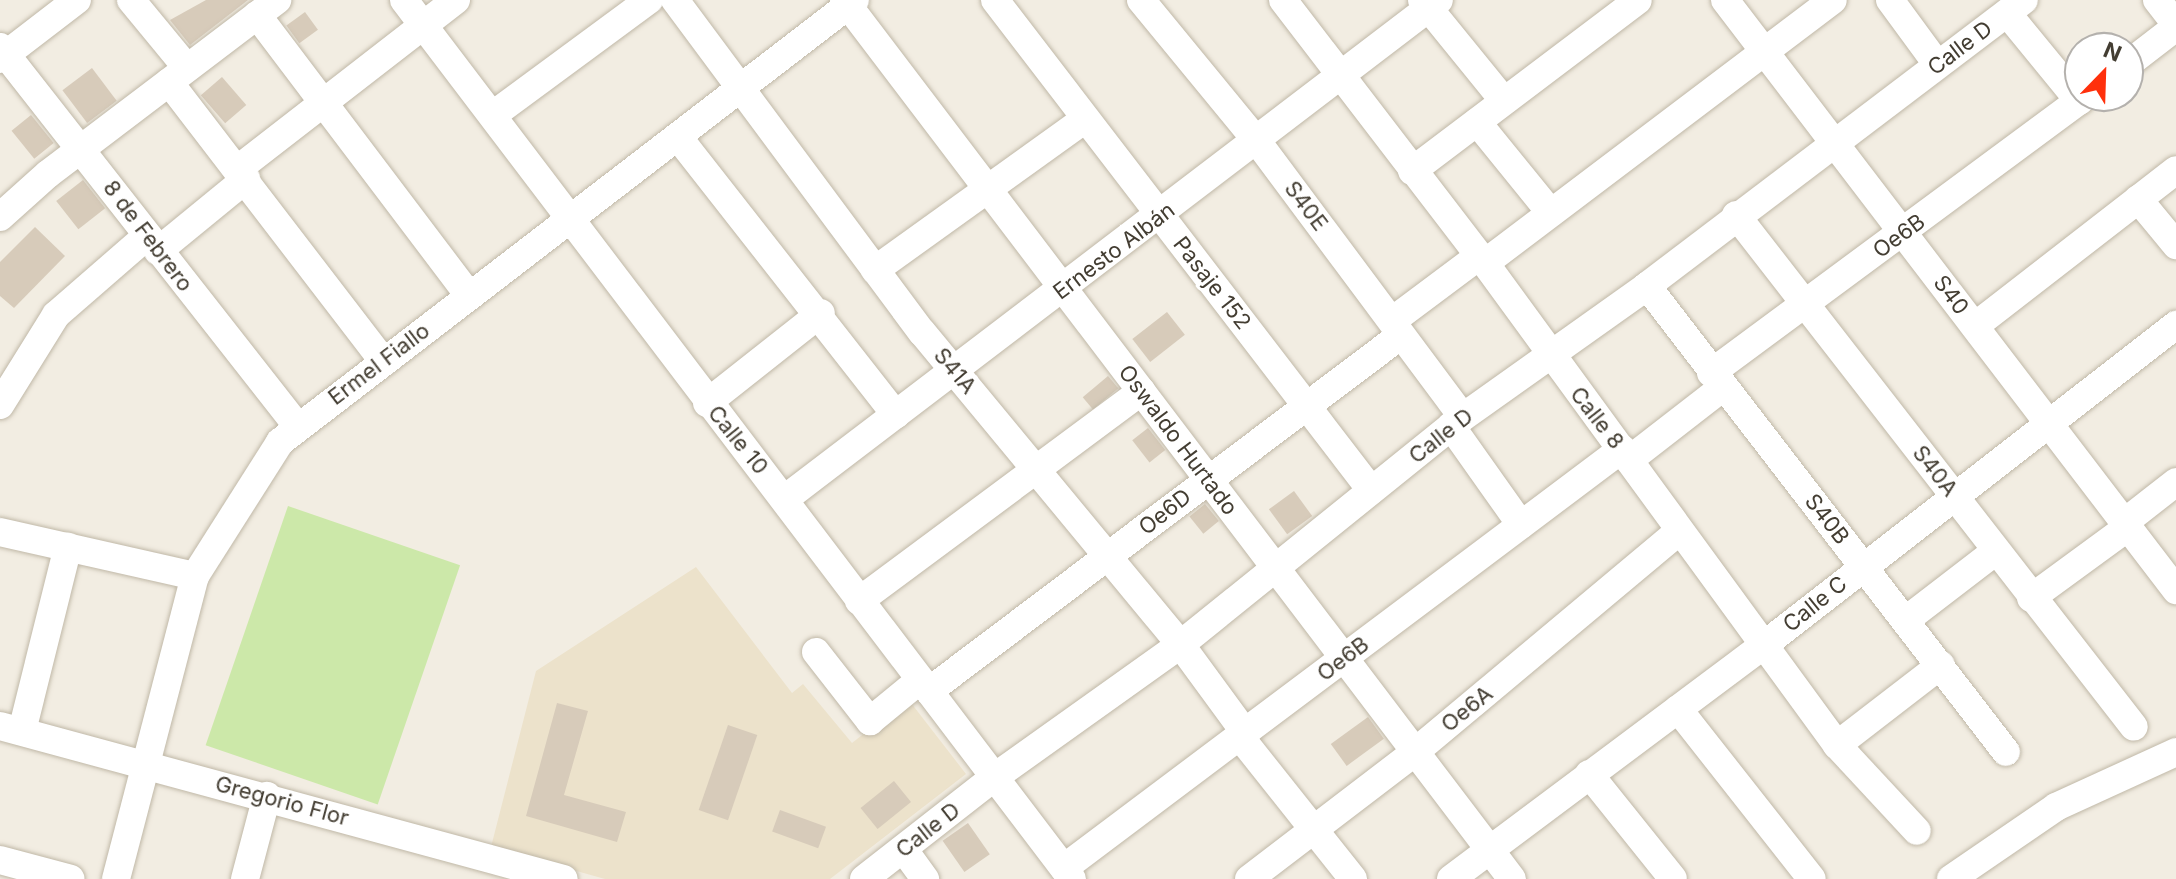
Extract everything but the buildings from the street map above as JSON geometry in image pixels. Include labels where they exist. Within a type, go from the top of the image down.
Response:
[{"type":"street","points":[[131,0],[242,174],[384,362]]},
{"type":"street","name":"Calle 10","points":[[404,0],[707,403],[786,498],[992,779],[1068,874]]},
{"type":"street","points":[[0,405],[56,315],[242,174],[323,101],[456,0]]},
{"type":"street","points":[[493,115],[649,0]]},
{"type":"street","name":"S41A","points":[[675,0],[738,90],[875,270],[1037,473],[1180,645],[1244,736],[1353,879]]},
{"type":"street","name":"Pasaje 152","points":[[995,0],[1084,120],[1371,490]]},
{"type":"street","name":"S40E","points":[[1141,0],[1257,141],[1397,328],[1521,525]]},
{"type":"street","name":"Calle 8","points":[[1283,0],[1339,78],[1482,260],[1549,357],[1626,455],[1837,745],[1917,831]]},
{"type":"street","points":[[1412,171],[1638,0]]},
{"type":"street","name":"S40","points":[[1725,0],[2176,590]]},
{"type":"street","name":"Oe6D","points":[[816,652],[870,721],[925,686],[1108,556],[1306,403],[1482,260],[1551,213],[1833,0]]},
{"type":"street","points":[[1890,0],[1937,64]]},
{"type":"street","points":[[2144,51],[2176,26],[2157,0]]},
{"type":"street","points":[[2,54],[70,2]]},
{"type":"street","name":"Ermel Fiallo","points":[[116,879],[195,576],[264,466],[296,425],[384,362],[849,2]]},
{"type":"street","name":"Oswaldo Hurtado","points":[[849,2],[1061,291],[1209,478],[1341,660],[1512,879]]},
{"type":"street","points":[[1430,3],[1504,101]]},
{"type":"street","name":"Ernesto Albán","points":[[786,498],[1159,217],[1339,78],[1430,3]]},
{"type":"street","points":[[2015,6],[2064,73]]},
{"type":"street","name":"Calle D","points":[[864,879],[992,779],[1180,645],[1457,422],[1647,286],[1736,215],[2015,6]]},
{"type":"street","points":[[0,217],[81,148],[267,8],[323,101],[469,295]]},
{"type":"street","name":"8 de Febrero","points":[[2,54],[81,148],[296,425]]},
{"type":"street","name":"Oe6B","points":[[1068,874],[1341,660],[1521,525],[1626,455],[1805,303],[1904,234],[2064,112]]},
{"type":"street","points":[[875,270],[1084,120]]},
{"type":"street","points":[[1477,122],[1551,213]]},
{"type":"street","points":[[678,137],[821,313],[896,415]]},
{"type":"street","points":[[1975,326],[2176,170]]},
{"type":"street","points":[[2138,199],[2176,245]]},
{"type":"street","name":"S40A","points":[[1736,215],[2134,727]]},
{"type":"street","name":"S40B","points":[[1647,286],[2006,752]]},
{"type":"street","points":[[707,403],[821,313]]},
{"type":"street","name":"Calle C","points":[[1451,879],[1764,645],[2048,421],[2176,325]]},
{"type":"street","points":[[859,601],[1037,473],[1142,391]]},
{"type":"street","points":[[2031,598],[2176,482]]},
{"type":"street","name":"Oe6A","points":[[1249,879],[1415,752],[1679,531]]},
{"type":"street","points":[[0,532],[195,576]]},
{"type":"street","points":[[11,728],[68,547]]},
{"type":"street","points":[[1906,620],[1996,551]]},
{"type":"street","points":[[1837,745],[1941,665]]},
{"type":"street","points":[[1678,709],[1812,879]]},
{"type":"street","name":"Gregorio Flor","points":[[11,728],[267,796],[472,867],[564,879]]},
{"type":"street","points":[[1951,879],[2056,807],[2176,752]]},
{"type":"street","points":[[1589,774],[1673,879]]},
{"type":"street","points":[[245,879],[267,796]]},
{"type":"street","points":[[904,850],[925,879]]},
{"type":"street","points":[[0,860],[71,879]]},
{"type":"shaded area","points":[[696,567],[792,693],[803,684],[852,743],[908,699],[966,774],[830,879],[605,879],[491,847],[536,671]]},
{"type":"green space","points":[[288,506],[460,565],[378,804],[206,745]]}]
